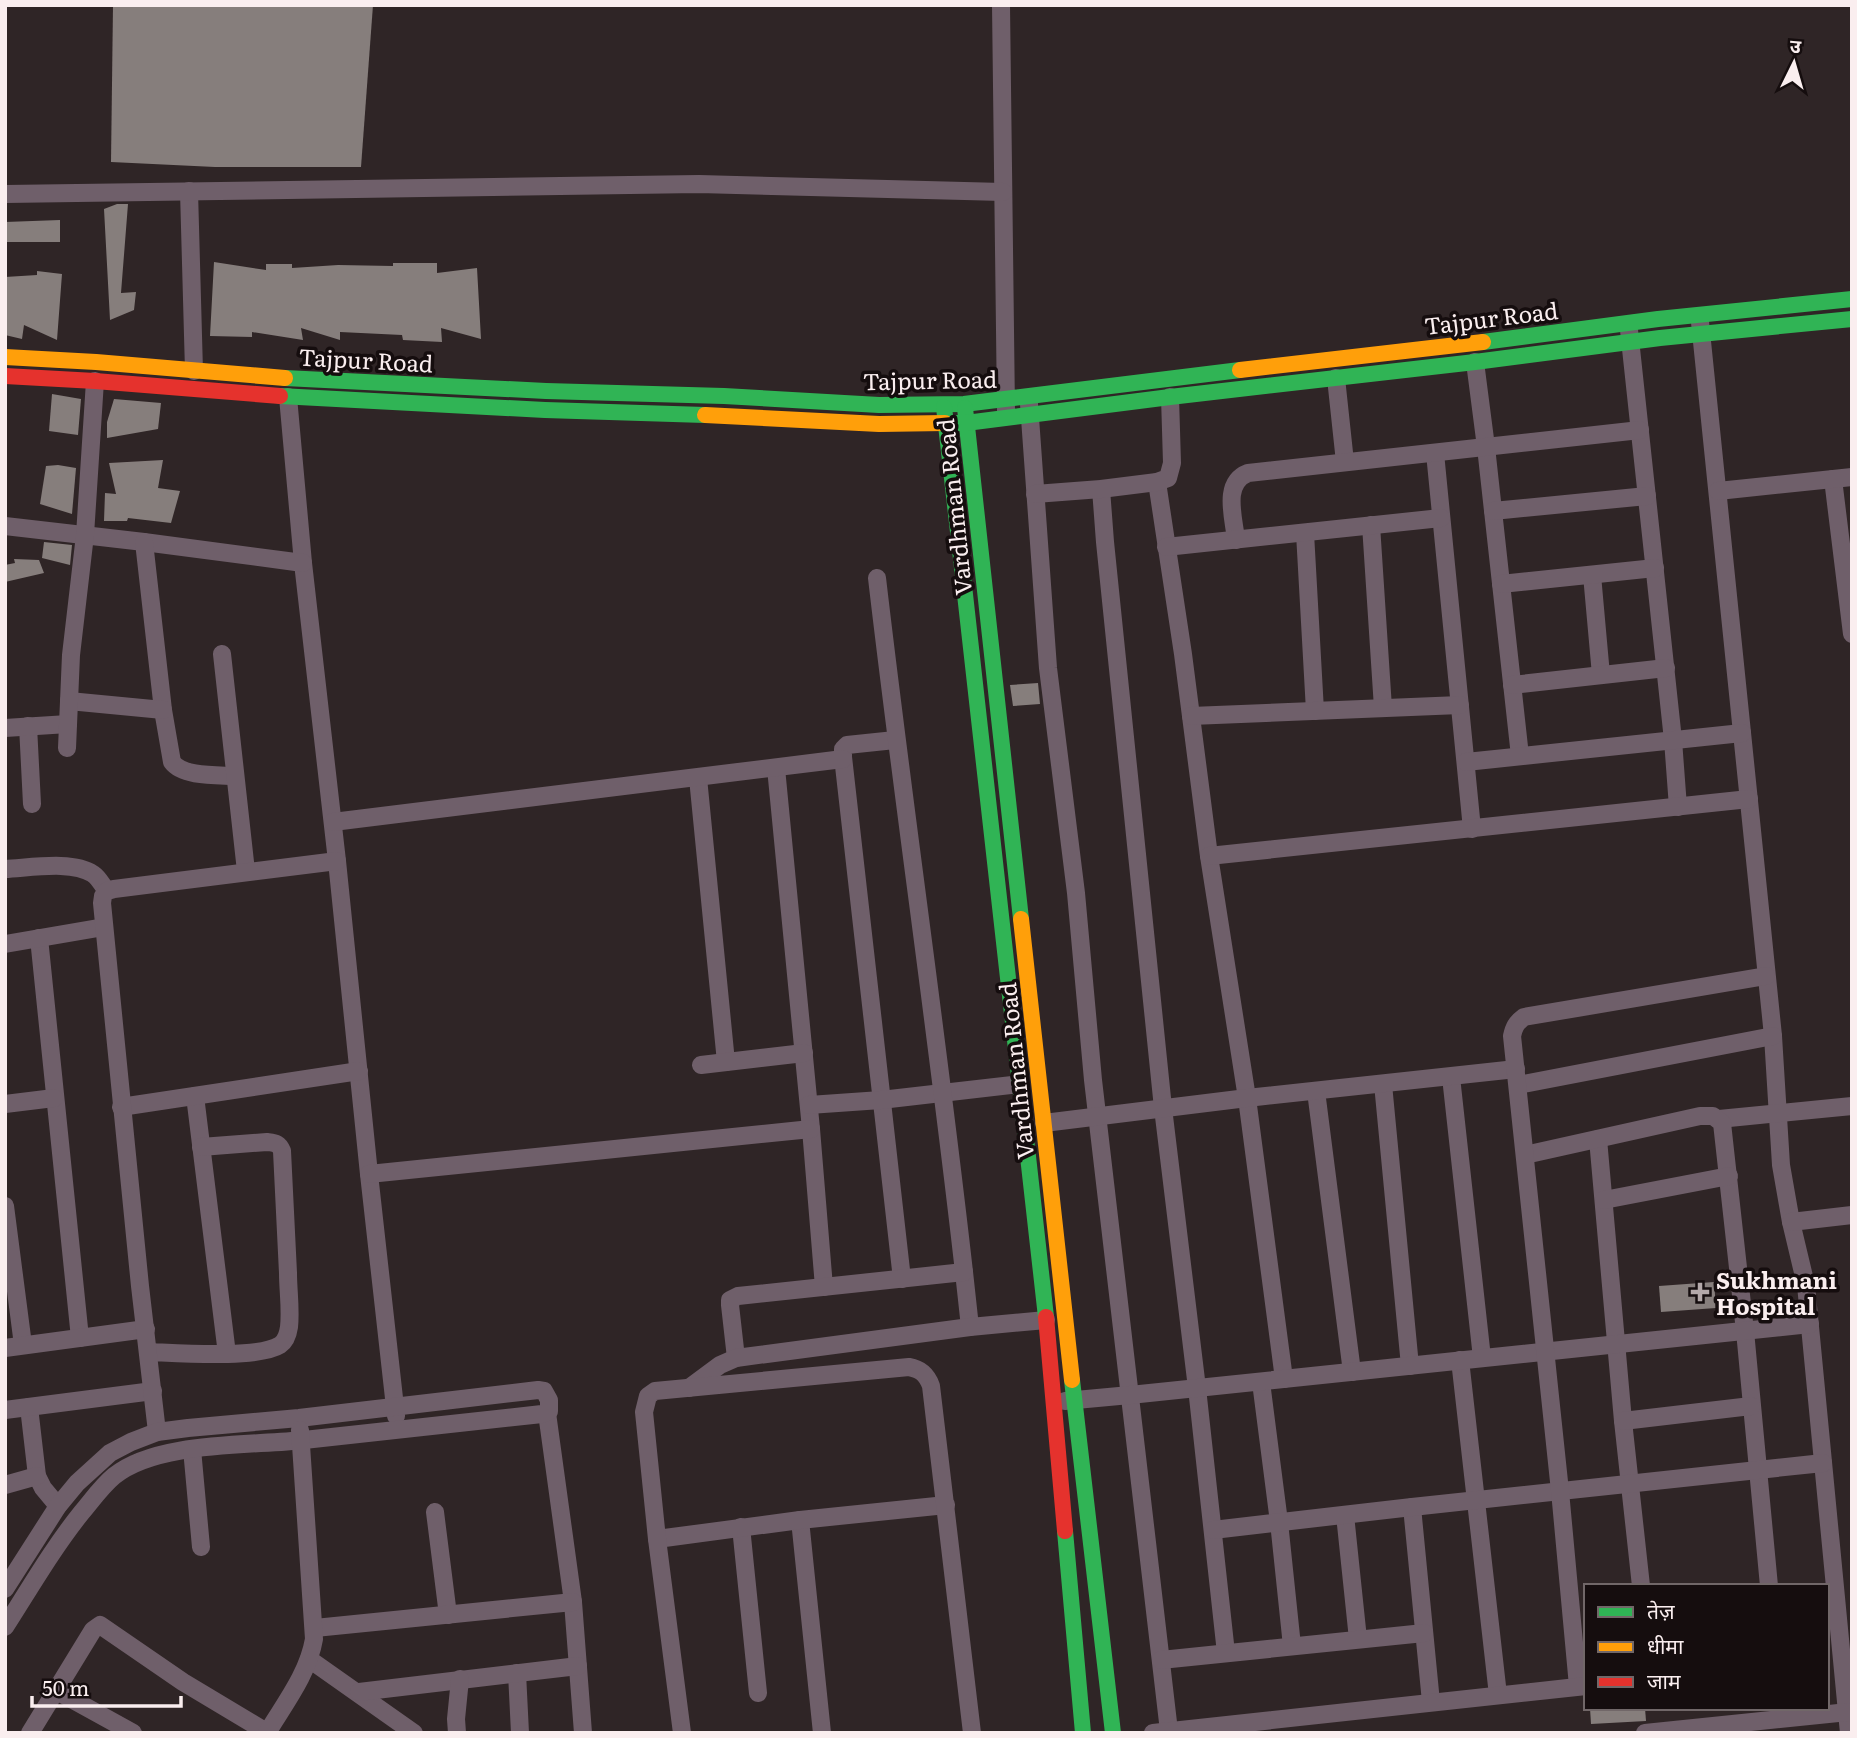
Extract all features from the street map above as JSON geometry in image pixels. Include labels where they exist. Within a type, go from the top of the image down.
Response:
[{"type":"main road","name":"Tajpur Road","points":[[5,357],[289,378],[546,391],[724,396],[879,405],[964,404],[1629,323],[1852,299]]},
{"type":"main road","name":"Tajpur Road","points":[[5,376],[288,397],[545,410],[879,424],[967,423],[1631,342],[1852,319]]},
{"type":"main road","name":"Vardhman Road","points":[[943,403],[1046,1320],[1083,1733]]},
{"type":"main road","name":"Vardhman Road","points":[[964,404],[1113,1733]]},
{"type":"street","points":[[1001,5],[1006,419]]},
{"type":"street","points":[[5,194],[699,184],[1003,192]]},
{"type":"street","points":[[189,191],[194,371]]},
{"type":"street","points":[[1699,315],[1773,1036],[1781,1165],[1806,1285],[1823,1463],[1835,1661],[1849,1733]]},
{"type":"street","points":[[1629,323],[1678,807]]},
{"type":"street","points":[[1475,362],[1520,756]]},
{"type":"street","points":[[1336,378],[1345,462]]},
{"type":"street","points":[[67,748],[71,655],[85,535],[94,382]]},
{"type":"street","points":[[288,397],[303,563],[398,1430]]},
{"type":"street","points":[[1028,397],[1048,668],[1076,893],[1097,1115],[1161,1660],[1161,1732],[1582,1686],[1513,1028],[1524,1017],[1766,976]]},
{"type":"street","points":[[1035,494],[1101,489],[1157,482],[1168,478],[1171,469],[1170,397]]},
{"type":"street","points":[[1236,540],[1231,494],[1234,484],[1242,475],[1640,430]]},
{"type":"street","points":[[1435,453],[1472,829]]},
{"type":"street","points":[[1718,491],[1852,477]]},
{"type":"street","points":[[1833,479],[1851,628]]},
{"type":"street","points":[[1157,482],[1209,856],[1247,1098],[1284,1379]]},
{"type":"street","points":[[1101,489],[1163,1108],[1198,1388],[1226,1653]]},
{"type":"street","points":[[1493,511],[1647,496]]},
{"type":"street","points":[[1166,547],[1441,518]]},
{"type":"street","points":[[5,526],[303,563]]},
{"type":"street","points":[[1371,526],[1383,708]]},
{"type":"street","points":[[1305,533],[1315,711]]},
{"type":"street","points":[[144,542],[163,710],[172,762],[175,767],[191,773],[235,776]]},
{"type":"street","points":[[1501,584],[1655,568]]},
{"type":"street","points":[[1592,575],[1601,675]]},
{"type":"street","points":[[877,578],[895,740],[944,1093],[970,1327]]},
{"type":"street","points":[[222,654],[246,871]]},
{"type":"street","points":[[1512,685],[1665,668]]},
{"type":"street","points":[[69,701],[163,710]]},
{"type":"street","points":[[1191,716],[1460,705]]},
{"type":"street","points":[[5,728],[68,724]]},
{"type":"street","points":[[28,726],[32,804]]},
{"type":"street","points":[[1466,762],[1742,733]]},
{"type":"street","points":[[895,740],[847,745],[843,759],[902,1279]]},
{"type":"street","points":[[332,822],[843,759]]},
{"type":"street","points":[[776,768],[824,1287]]},
{"type":"street","points":[[698,778],[726,1062]]},
{"type":"street","points":[[1209,856],[1749,799]]},
{"type":"street","points":[[157,1432],[121,1107],[103,896],[114,889],[337,861]]},
{"type":"street","points":[[5,869],[80,867],[97,878],[107,891]]},
{"type":"street","points":[[5,944],[104,927]]},
{"type":"street","points":[[39,939],[80,1338]]},
{"type":"street","points":[[1044,1123],[1451,1077],[1517,1077],[1773,1036]]},
{"type":"street","points":[[701,1065],[804,1052]]},
{"type":"street","points":[[121,1107],[359,1071]]},
{"type":"street","points":[[1451,1077],[1482,1358]]},
{"type":"street","points":[[809,1105],[881,1100],[1020,1084]]},
{"type":"street","points":[[1383,1084],[1410,1366]]},
{"type":"street","points":[[1316,1091],[1352,1372]]},
{"type":"street","points":[[195,1096],[227,1354]]},
{"type":"street","points":[[5,1104],[54,1098]]},
{"type":"street","points":[[1525,1155],[1700,1116],[1707,1115],[1718,1119],[1852,1106]]},
{"type":"street","points":[[1718,1119],[1724,1128],[1769,1584]]},
{"type":"street","points":[[369,1174],[811,1129]]},
{"type":"street","points":[[1598,1139],[1623,1421],[1641,1584]]},
{"type":"street","points":[[148,1352],[227,1354],[277,1347],[284,1343],[287,1337],[289,1316],[282,1151],[276,1143],[267,1142],[201,1147]]},
{"type":"street","points":[[1604,1200],[1729,1176]]},
{"type":"street","points":[[5,1206],[14,1346],[146,1329]]},
{"type":"street","points":[[1791,1222],[1852,1216]]},
{"type":"street","points":[[736,1358],[730,1305],[733,1297],[964,1272]]},
{"type":"street","points":[[689,1388],[720,1365],[736,1358],[970,1327],[1046,1320]]},
{"type":"street","points":[[1052,1402],[1810,1324]]},
{"type":"street","points":[[1461,1360],[1498,1695]]},
{"type":"street","points":[[682,1733],[644,1412],[648,1396],[655,1391],[909,1367],[922,1371],[931,1386],[972,1733]]},
{"type":"street","points":[[1261,1381],[1292,1646]]},
{"type":"street","points":[[5,1589],[58,1506],[77,1483],[110,1453],[157,1432],[540,1390],[546,1393],[549,1400],[547,1413],[573,1602],[583,1733]]},
{"type":"street","points":[[5,1410],[153,1391]]},
{"type":"street","points":[[1623,1421],[1751,1406]]},
{"type":"street","points":[[29,1407],[37,1476],[58,1506]]},
{"type":"street","points":[[5,1627],[61,1538],[114,1476],[135,1462],[155,1455],[192,1449],[301,1441],[547,1413]]},
{"type":"street","points":[[30,1733],[93,1630],[100,1625],[183,1682],[268,1733],[302,1677],[314,1639],[299,1418]]},
{"type":"street","points":[[192,1449],[201,1548]]},
{"type":"street","points":[[1213,1530],[1823,1463]]},
{"type":"street","points":[[5,1485],[37,1476]]},
{"type":"street","points":[[657,1539],[800,1520],[946,1505]]},
{"type":"street","points":[[1412,1507],[1431,1702]]},
{"type":"street","points":[[435,1512],[448,1615]]},
{"type":"street","points":[[1345,1515],[1359,1639]]},
{"type":"street","points":[[800,1520],[822,1733]]},
{"type":"street","points":[[741,1527],[758,1693]]},
{"type":"street","points":[[314,1628],[573,1602]]},
{"type":"street","points":[[1161,1660],[1424,1633]]},
{"type":"street","points":[[309,1658],[414,1733]]},
{"type":"street","points":[[359,1692],[578,1665]]},
{"type":"street","points":[[517,1673],[520,1733]]},
{"type":"street","points":[[457,1733],[460,1679]]},
{"type":"street","points":[[57,1691],[133,1733]]},
{"type":"street","points":[[1645,1733],[1847,1712]]},
{"type":"building","points":[[113,5],[373,5],[361,167],[215,167],[111,162]]},
{"type":"building","points":[[117,204],[128,204],[121,293],[136,292],[134,310],[110,320],[104,209]]},
{"type":"building","points":[[60,220],[60,242],[5,242],[5,222]]},
{"type":"building","points":[[214,262],[266,270],[266,264],[292,264],[292,268],[437,263],[437,273],[477,268],[481,339],[441,328],[442,342],[403,340],[402,335],[340,332],[340,340],[301,328],[303,340],[252,332],[252,337],[210,336]]},
{"type":"building","points":[[37,271],[62,274],[57,340],[24,325],[22,339],[5,335],[5,277],[37,275]]},
{"type":"building","points":[[52,394],[81,399],[78,435],[49,431]]},
{"type":"building","points":[[114,399],[161,403],[158,429],[107,438],[107,422]]},
{"type":"building","points":[[163,460],[158,488],[180,491],[171,523],[128,518],[127,521],[104,521],[105,493],[116,494],[109,463]]},
{"type":"building","points":[[46,466],[76,468],[72,514],[40,504]]},
{"type":"building","points":[[44,542],[72,545],[70,565],[42,558]]},
{"type":"building","points":[[14,559],[39,560],[44,573],[5,582],[5,565],[15,563]]},
{"type":"building","points":[[1038,683],[1040,704],[1013,706],[1010,685]]},
{"type":"building","points":[[1714,1282],[1716,1308],[1661,1312],[1659,1286]]},
{"type":"building","points":[[1590,1710],[1645,1710],[1646,1721],[1591,1724]]},
{"type":"traffic: fast","points":[[1483,342],[1658,319],[1852,299]]},
{"type":"traffic: fast","points":[[945,423],[966,423],[1660,338],[1852,319]]},
{"type":"traffic: fast","points":[[285,378],[879,405],[964,404],[1240,370]]},
{"type":"traffic: fast","points":[[280,396],[545,410],[705,415]]},
{"type":"traffic: fast","points":[[944,407],[1046,1317]]},
{"type":"traffic: fast","points":[[965,408],[1021,919]]},
{"type":"traffic: fast","points":[[1072,1380],[1113,1733]]},
{"type":"traffic: fast","points":[[1065,1531],[1083,1733]]},
{"type":"traffic: slow","points":[[1240,370],[1483,342]]},
{"type":"traffic: slow","points":[[5,357],[285,378]]},
{"type":"traffic: slow","points":[[705,415],[879,424],[945,423]]},
{"type":"traffic: slow","points":[[1021,919],[1072,1380]]},
{"type":"traffic: jam","points":[[5,376],[280,396]]},
{"type":"traffic: jam","points":[[1046,1317],[1065,1531]]},
{"type":"place","name":"Sukhmani Hospital","points":[[1700,1292]]}]
